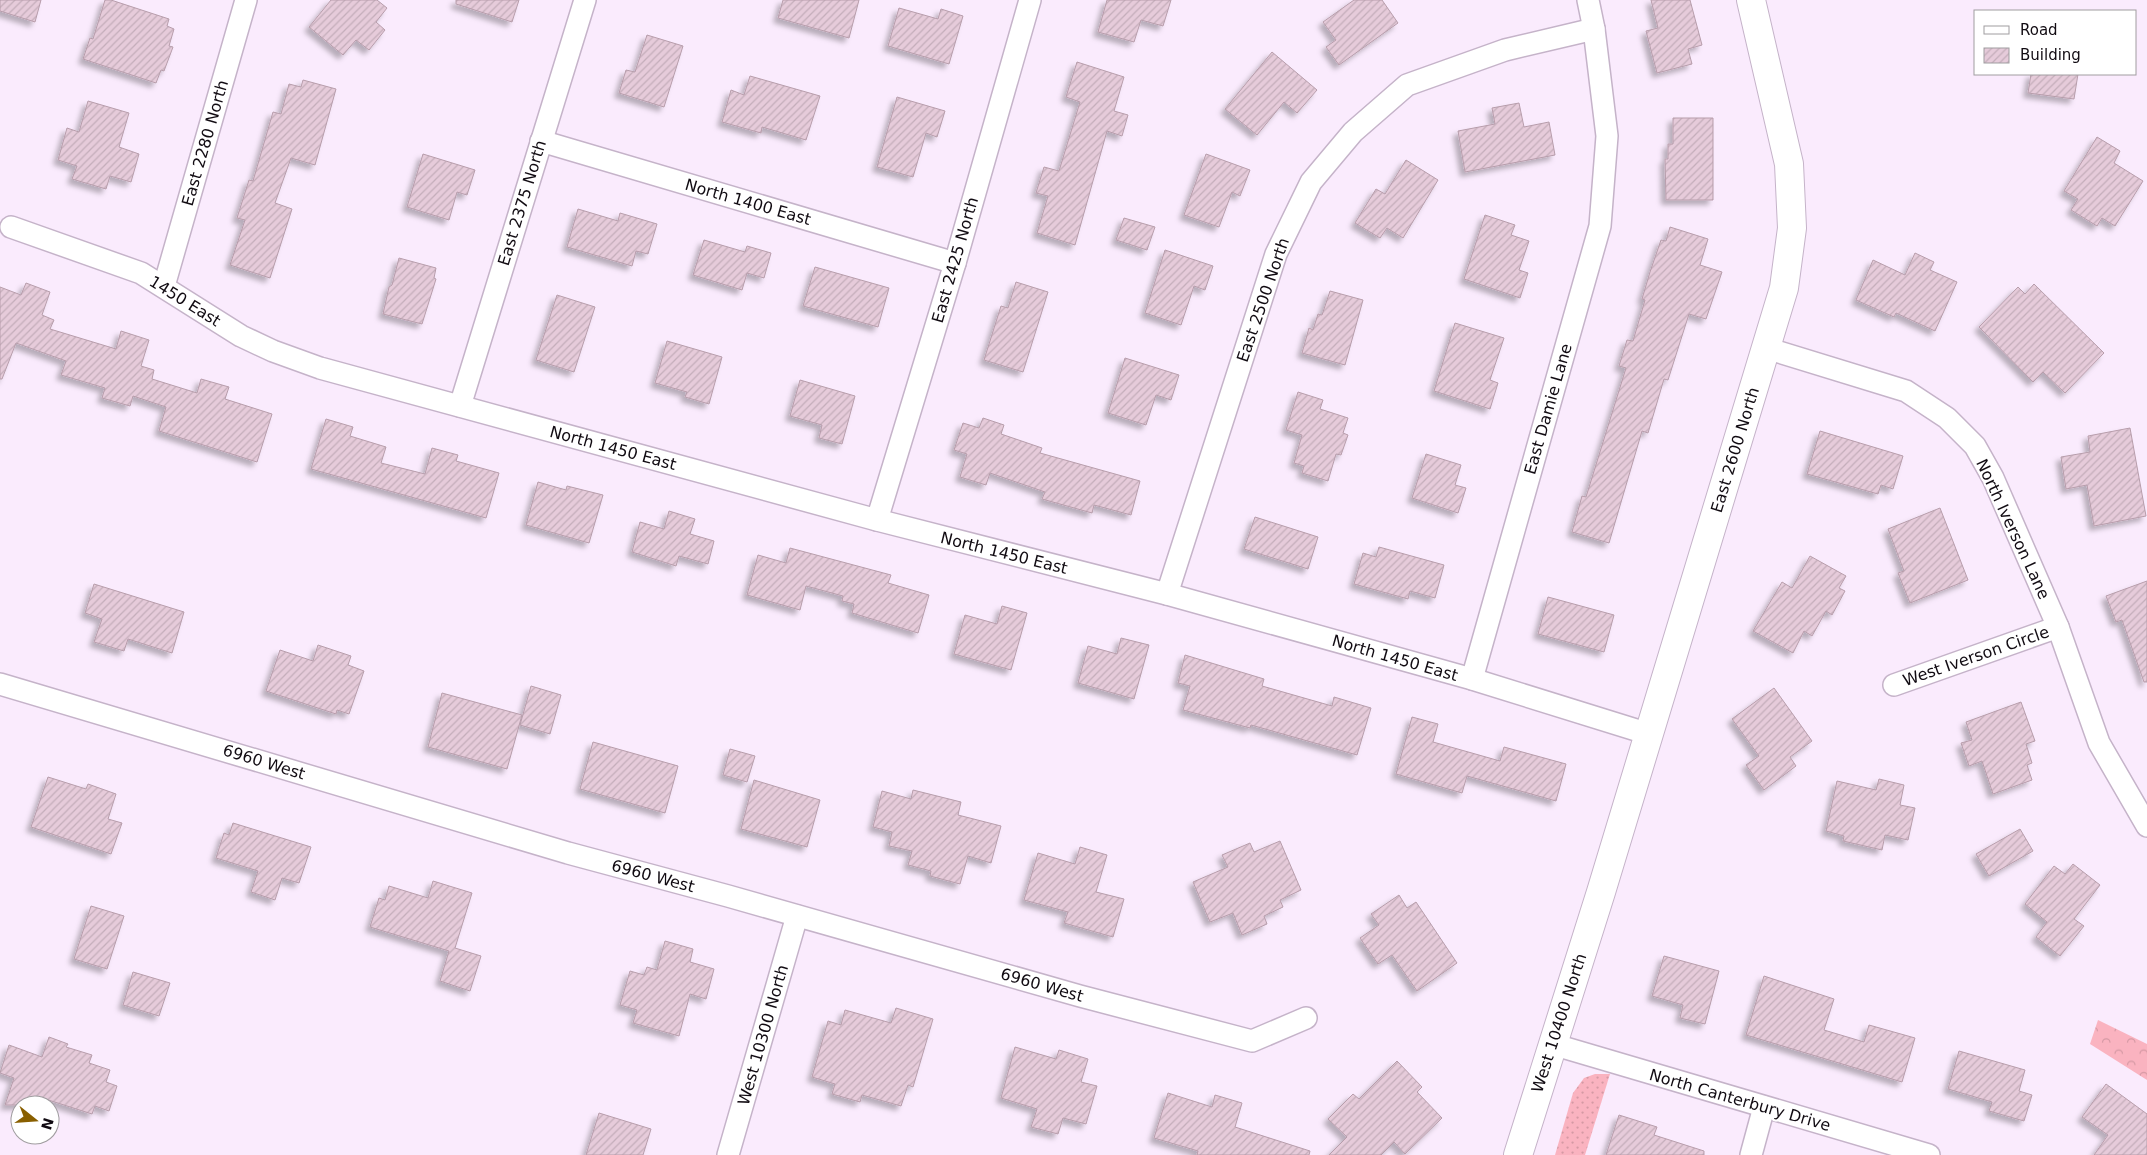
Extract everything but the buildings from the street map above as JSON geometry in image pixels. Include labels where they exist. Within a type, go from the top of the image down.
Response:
[{"type":"street","name":"East 2280 North","points":[[164,286],[246,0]]},
{"type":"street","name":"East 2375 North","points":[[460,406],[586,0]]},
{"type":"street","name":"East 2425 North","points":[[876,520],[955,263],[1030,0]]},
{"type":"street","name":"East Damie Lane","points":[[1472,679],[1600,226],[1607,136],[1594,29],[1588,0]]},
{"type":"street","name":"East 2600 North","points":[[1601,892],[1784,288],[1791,218],[1789,164],[1751,0]]},
{"type":"street","name":"East 2500 North","points":[[1167,594],[1276,254],[1311,182],[1353,132],[1407,85],[1506,50],[1594,29]]},
{"type":"street","name":"North 1400 East","points":[[541,141],[955,263]]},
{"type":"street","name":"1450 East","points":[[11,227],[141,273],[241,336],[273,351],[357,378]]},
{"type":"street","name":"North Iverson Lane","points":[[1766,348],[1906,390],[1947,418],[1975,446],[1993,478],[2058,627],[2099,743],[2147,826]]},
{"type":"street","name":"North 1450 East","points":[[357,378],[876,520],[1167,594],[1472,679],[1649,734]]},
{"type":"street","name":"West Iverson Circle","points":[[1894,685],[2058,627]]},
{"type":"street","name":"6960 West","points":[[0,684],[507,836],[1080,996],[1252,1041],[1306,1018]]},
{"type":"street","name":"West 10400 North","points":[[1518,1155],[1601,892]]},
{"type":"street","name":"West 10300 North","points":[[728,1155],[798,916]]},
{"type":"street","name":"North Canterbury Drive","points":[[1552,1044],[1929,1155]]},
{"type":"street","points":[[1751,1155],[1764,1107]]},
{"type":"green space","points":[[2098,1020],[2147,1044],[2147,1080],[2090,1044]]},
{"type":"green space","points":[[1595,1074],[1610,1074],[1585,1155],[1555,1155],[1573,1093],[1584,1078]]}]
